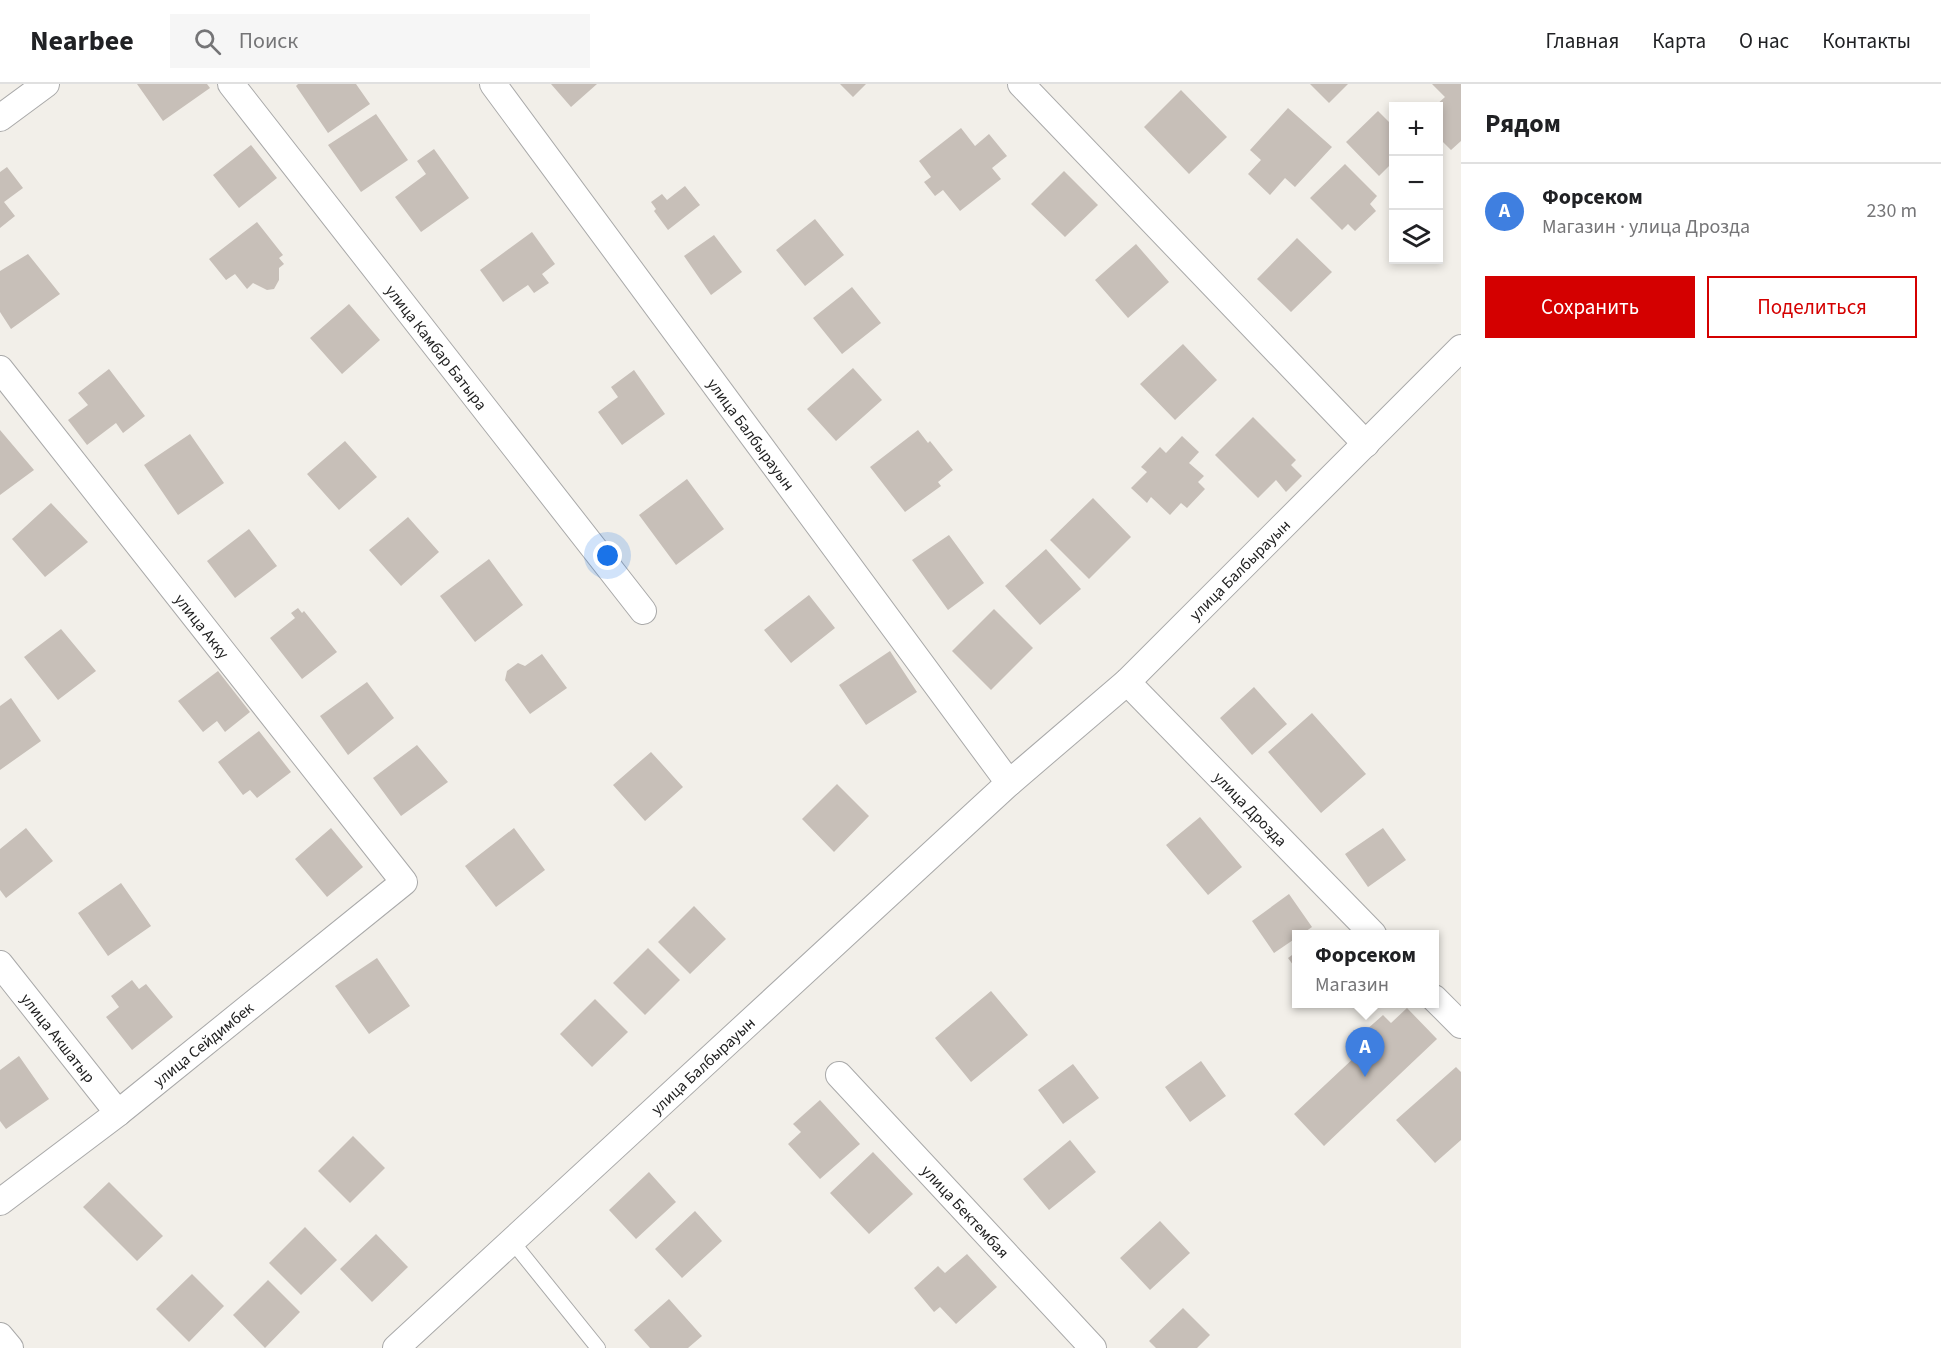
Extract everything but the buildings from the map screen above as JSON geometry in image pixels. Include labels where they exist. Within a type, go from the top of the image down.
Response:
[{"type":"street","points":[[0,118],[46,84]]},
{"type":"street","name":"улица Камбар Батыра","points":[[231,84],[644,611]]},
{"type":"street","name":"улица Балбырауын","points":[[493,84],[1009,783]]},
{"type":"street","points":[[1021,84],[1366,444]]},
{"type":"street","name":"улица Балбырауын","points":[[396,1348],[1009,783],[1127,682],[1461,348]]},
{"type":"street","name":"улица Акку","points":[[0,369],[404,882]]},
{"type":"street","name":"улица Дрозда","points":[[1127,682],[1369,930]]},
{"type":"street","name":"улица Сейдимбек","points":[[0,1202],[118,1113],[404,882]]},
{"type":"street","name":"улица Акшатыр","points":[[0,964],[118,1113]]},
{"type":"street","points":[[1439,1003],[1461,1025]]},
{"type":"street","name":"улица Бектембая","points":[[839,1075],[1093,1348]]},
{"type":"street","points":[[0,1336],[10,1348]]},
{"type":"lane","points":[[511,1240],[598,1348]]},
{"type":"place","name":"Форсеком","points":[[1365,1077]]}]
